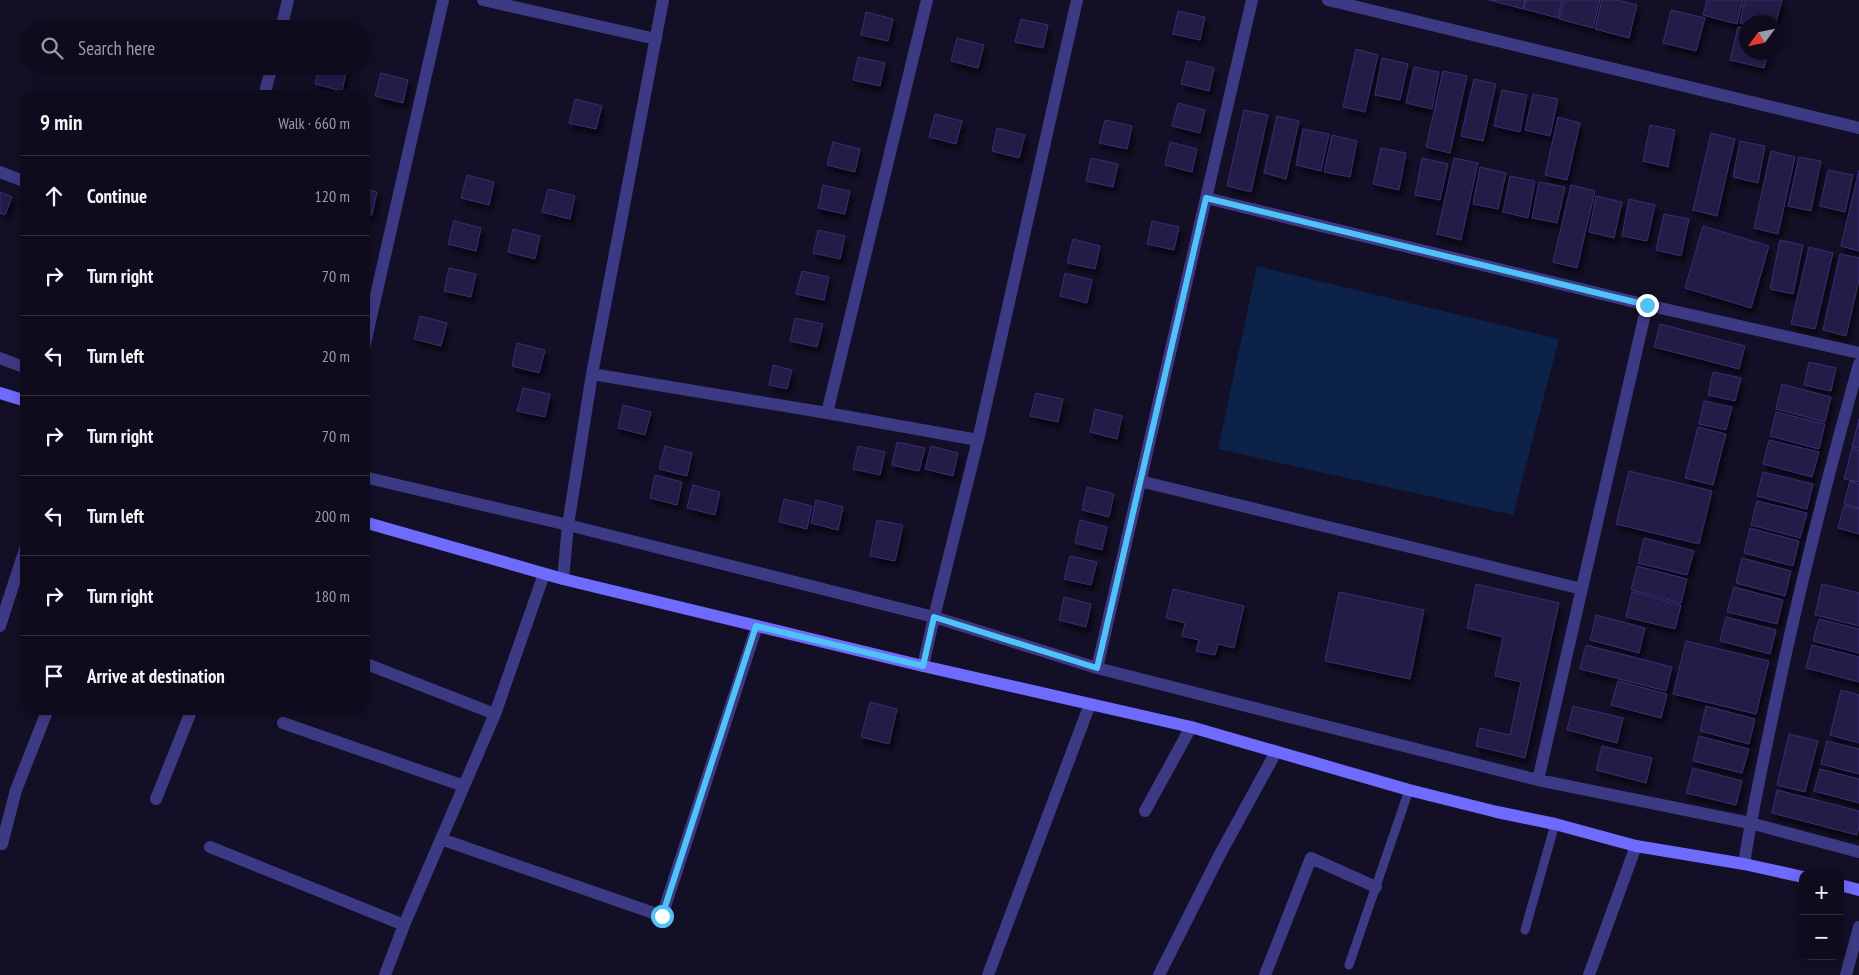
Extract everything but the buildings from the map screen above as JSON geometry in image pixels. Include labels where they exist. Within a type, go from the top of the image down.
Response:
[{"type":"street","points":[[283,20],[288,0]]},
{"type":"street","points":[[370,322],[443,0]]},
{"type":"street","points":[[483,0],[656,40]]},
{"type":"street","points":[[563,579],[568,525],[592,374],[663,0]]},
{"type":"street","points":[[827,413],[927,0]]},
{"type":"street","points":[[923,666],[978,440],[1077,0]]},
{"type":"street","points":[[1097,668],[1252,0]]},
{"type":"street","points":[[1328,0],[1365,5],[1859,128]]},
{"type":"street","points":[[266,90],[270,75]]},
{"type":"street","points":[[0,172],[20,180]]},
{"type":"street","points":[[1206,198],[1647,305],[1859,353]]},
{"type":"street","points":[[1538,780],[1647,305]]},
{"type":"street","points":[[0,358],[20,366]]},
{"type":"street","points":[[1744,864],[1750,823],[1799,597],[1825,486],[1859,364]]},
{"type":"street","points":[[592,374],[978,440]]},
{"type":"street","points":[[0,393],[20,399]]},
{"type":"street","points":[[370,478],[568,525],[934,617],[1097,668],[1538,780],[1750,823],[1859,852]]},
{"type":"street","points":[[1140,481],[1582,589]]},
{"type":"street","points":[[370,524],[563,579],[923,666],[1191,727],[1409,790],[1497,812],[1555,824],[1636,846],[1744,864],[1799,876]]},
{"type":"street","points":[[0,626],[20,564]]},
{"type":"street","points":[[385,975],[404,925],[495,714],[544,574]]},
{"type":"street","points":[[441,839],[662,916],[756,626]]},
{"type":"street","points":[[370,665],[495,714]]},
{"type":"street","points":[[988,975],[1090,704]]},
{"type":"street","points":[[2,844],[16,790],[46,715]]},
{"type":"street","points":[[156,799],[190,715]]},
{"type":"street","points":[[282,722],[464,786]]},
{"type":"street","points":[[1145,811],[1191,727]]},
{"type":"street","points":[[1159,975],[1219,856],[1276,752]]},
{"type":"street","points":[[1589,975],[1636,846]]},
{"type":"street","points":[[210,847],[404,925]]},
{"type":"street","points":[[1264,975],[1311,858],[1376,887]]},
{"type":"street","points":[[1844,886],[1859,890]]},
{"type":"street","points":[[1846,975],[1859,927]]},
{"type":"lane","points":[[1349,965],[1409,790]]},
{"type":"lane","points":[[1525,930],[1555,824]]},
{"type":"water","points":[[1257,266],[1559,339],[1513,515],[1218,449]]},
{"type":"route","points":[[662,916],[756,626],[923,666],[934,617],[1097,668],[1206,198],[1647,305]]}]
